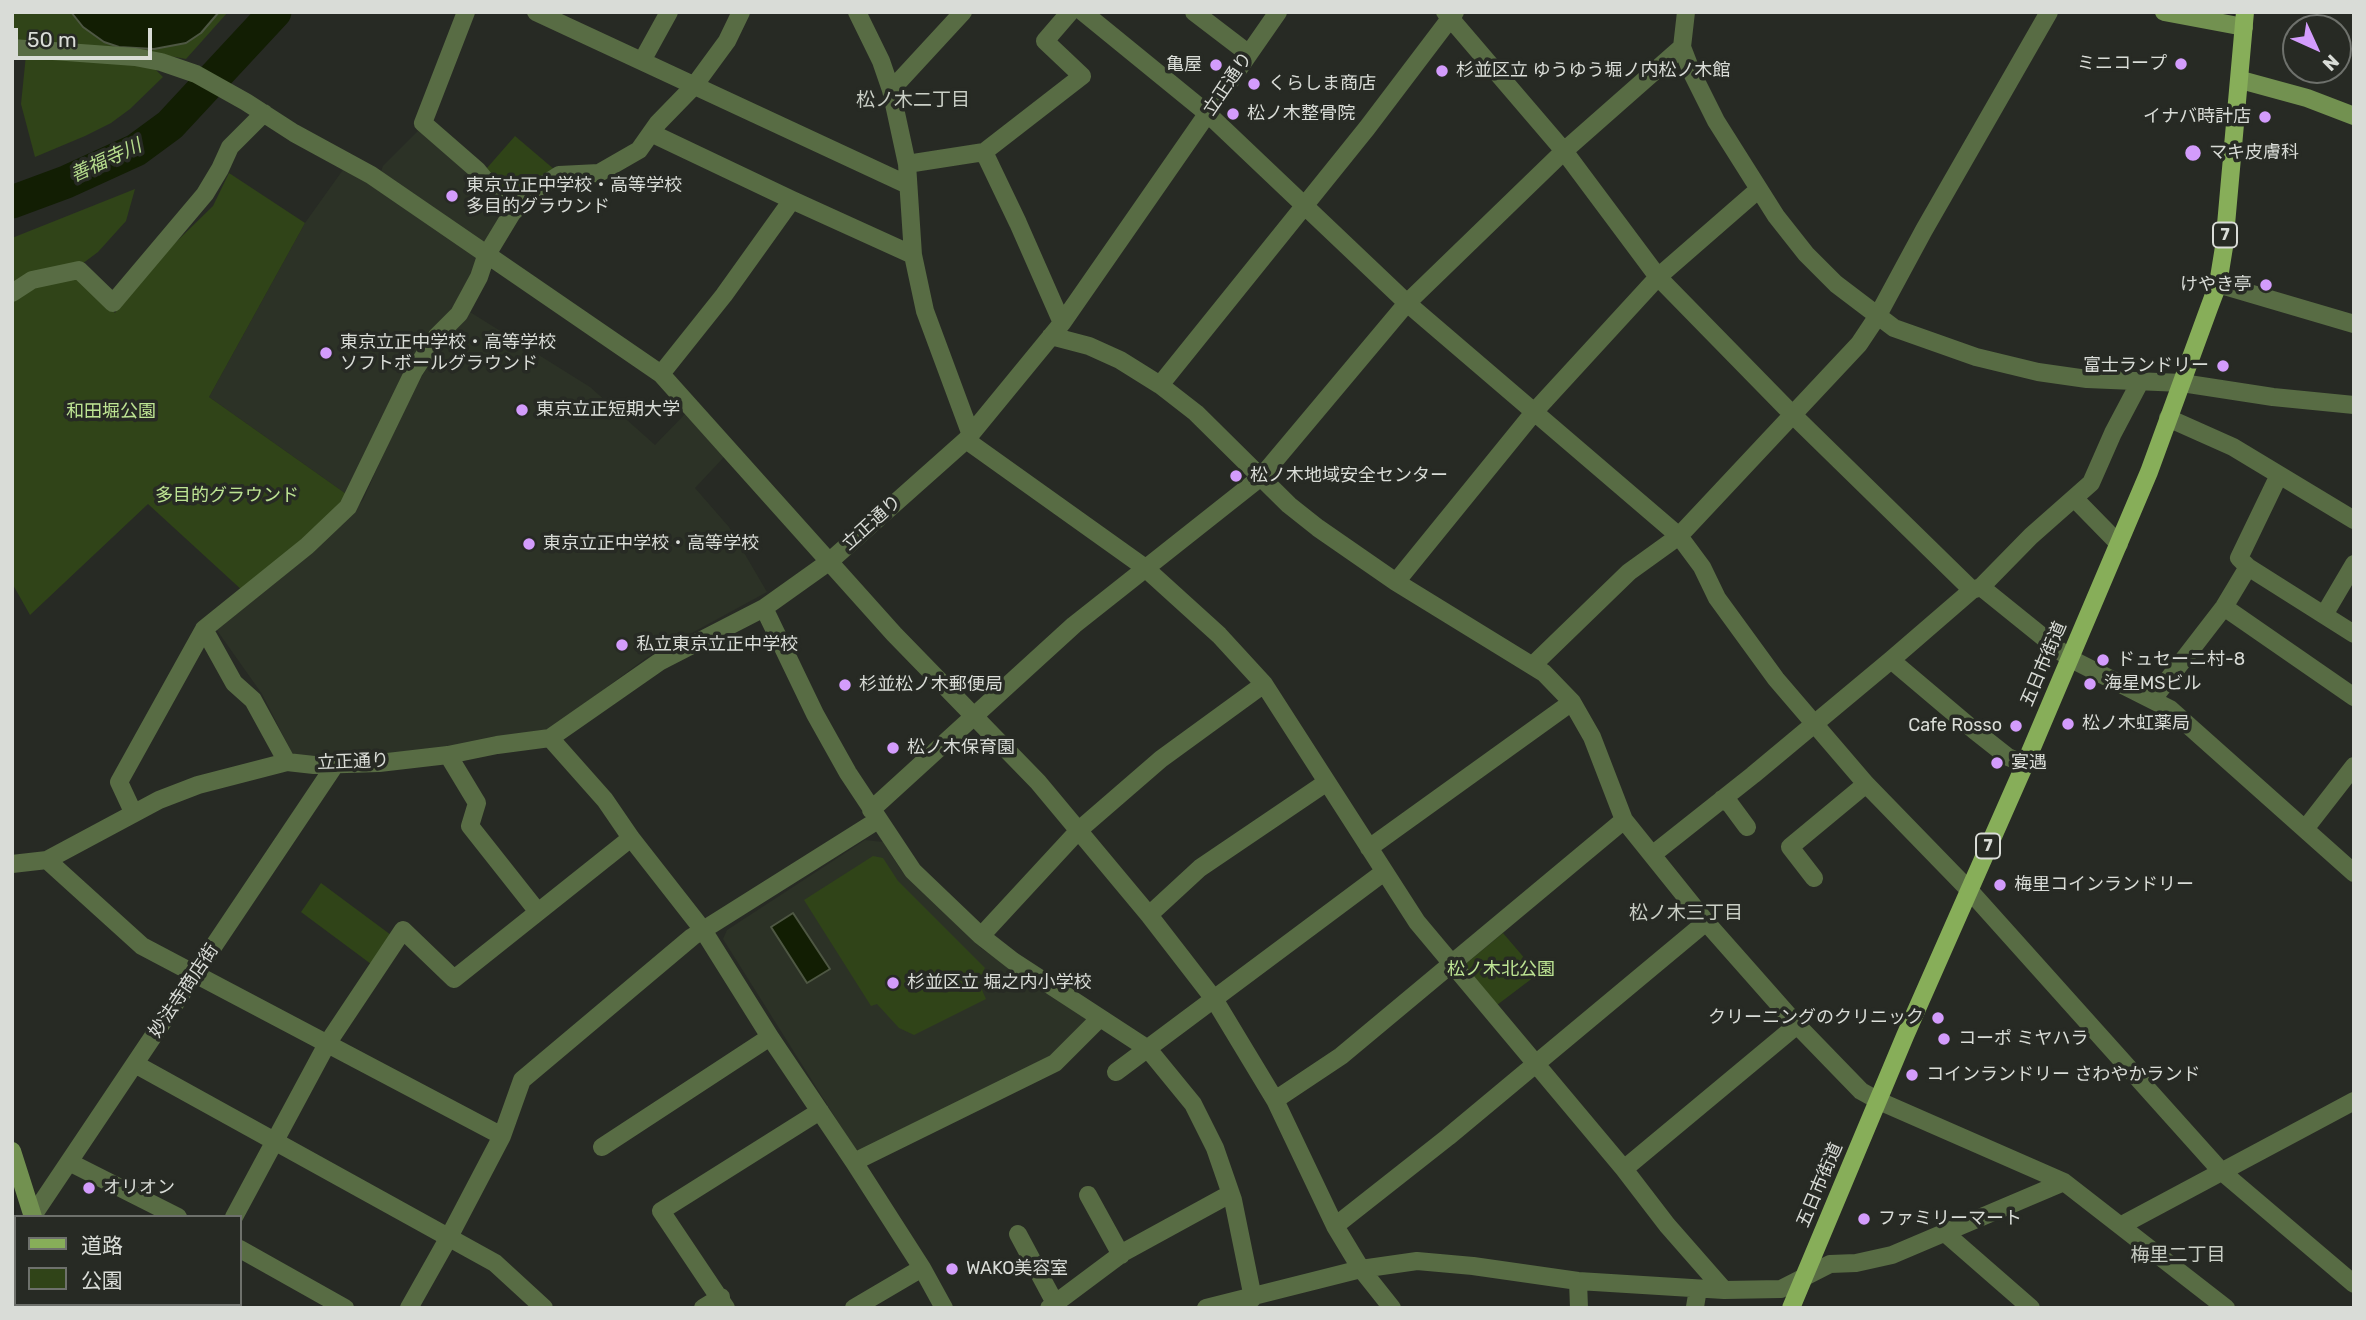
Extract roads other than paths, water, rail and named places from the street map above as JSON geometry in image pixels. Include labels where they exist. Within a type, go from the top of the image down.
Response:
[{"type":"main road","points":[[2164,12],[2245,19]]},
{"type":"main road","name":"五日市街道","points":[[1791,1308],[2119,544],[2218,284],[2227,222],[2245,19]]},
{"type":"main road","points":[[2241,80],[2307,98],[2354,116]]},
{"type":"main road","points":[[12,1151],[32,1215]]},
{"type":"street","points":[[466,12],[424,122],[477,170],[512,213]]},
{"type":"street","points":[[536,12],[908,185]]},
{"type":"street","points":[[642,61],[669,12]]},
{"type":"street","points":[[133,813],[119,782],[204,629],[307,546],[348,507],[414,371],[437,336],[459,314],[479,277],[486,256],[512,213],[537,189],[559,175],[599,173],[639,150],[658,123],[694,86],[727,41],[741,12]]},
{"type":"street","points":[[858,12],[891,90],[907,164],[913,255],[925,311],[968,438],[1144,567],[1212,627],[1264,684],[1417,922],[1624,1169],[1667,1225],[1724,1290]]},
{"type":"street","points":[[891,90],[963,12]]},
{"type":"street","points":[[907,164],[984,152],[1082,76],[1045,41],[1070,12]]},
{"type":"street","points":[[1083,12],[1208,114],[1407,303],[1679,536],[1702,568],[1717,598],[1776,679],[1866,784],[1969,890],[2221,1171],[2354,1284]]},
{"type":"street","points":[[1194,12],[1249,54]]},
{"type":"street","name":"立正通り","points":[[47,860],[133,813],[198,785],[287,762],[335,765],[379,763],[550,738],[659,663],[764,608],[830,561],[968,438],[1056,330],[1278,12]]},
{"type":"street","points":[[1533,665],[1629,572],[1679,536],[1844,361],[1877,317],[2049,12]]},
{"type":"street","points":[[1160,385],[1306,205],[1450,14],[1564,151],[1658,277],[1793,415],[1976,588],[2069,658],[2169,709],[2354,873]]},
{"type":"street","points":[[1680,16],[1682,47],[1705,102],[1776,216],[1806,254],[1836,284],[1894,328],[2010,366],[2087,379],[2182,383],[2273,397],[2354,405]]},
{"type":"street","points":[[12,47],[135,57],[162,62],[196,74],[316,146],[371,175],[661,374],[894,634],[1038,782],[1149,915],[1214,999],[1275,1100],[1335,1226],[1361,1269],[1392,1308]]},
{"type":"street","points":[[410,1308],[502,1136],[522,1080],[681,946],[874,815],[972,716],[1074,625],[1144,567],[1261,478],[1407,303],[1564,151],[1682,47]]},
{"type":"street","points":[[12,293],[32,280],[79,270],[113,303],[205,194],[230,147],[264,113]]},
{"type":"street","points":[[651,133],[792,201],[913,255]]},
{"type":"street","points":[[984,152],[1008,201],[1056,330],[1120,360],[1160,385],[1196,413],[1261,478],[1318,528],[1396,582],[1533,665],[1572,702],[1592,737],[1624,820],[1706,922],[1797,1025],[1861,1091],[2064,1181],[2226,1308]]},
{"type":"street","points":[[1396,582],[1535,411],[1658,277],[1759,188]]},
{"type":"street","points":[[661,374],[792,201]]},
{"type":"street","points":[[2218,284],[2354,324]]},
{"type":"street","points":[[1652,855],[1976,588],[2091,483],[2141,380]]},
{"type":"street","points":[[2168,418],[2233,446],[2354,520]]},
{"type":"street","points":[[2279,475],[2239,558],[2248,567],[2354,635]]},
{"type":"street","points":[[2074,498],[2119,544]]},
{"type":"street","points":[[2324,615],[2354,564]]},
{"type":"street","points":[[2153,699],[2224,607],[2248,567]]},
{"type":"street","points":[[2224,607],[2354,697]]},
{"type":"street","points":[[764,608],[848,773],[913,871],[981,936],[1013,961],[1148,1049],[1193,1104],[1215,1148],[1230,1194],[1253,1298]]},
{"type":"street","points":[[204,629],[234,683],[253,700],[287,762]]},
{"type":"street","points":[[1891,660],[2008,757],[2025,764]]},
{"type":"street","points":[[981,936],[1079,830],[1161,759],[1264,684]]},
{"type":"street","points":[[1369,848],[1572,702]]},
{"type":"street","points":[[550,738],[605,800],[631,838],[703,930],[770,1037],[854,1162],[944,1308]]},
{"type":"street","points":[[448,755],[477,803],[470,826],[538,912]]},
{"type":"street","name":"妙法寺商店街","points":[[34,1215],[335,765]]},
{"type":"street","points":[[2305,829],[2354,766]]},
{"type":"street","points":[[1149,915],[1200,868],[1327,782]]},
{"type":"street","points":[[1814,878],[1793,865],[1790,847],[1866,784]]},
{"type":"street","points":[[1722,799],[1730,804],[1747,827]]},
{"type":"street","points":[[1275,1100],[1341,1055],[1624,820]]},
{"type":"street","points":[[235,1215],[327,1044],[403,930],[454,979],[631,838]]},
{"type":"street","points":[[12,864],[47,860],[142,946],[502,1136]]},
{"type":"street","points":[[1116,1072],[1384,872]]},
{"type":"street","points":[[1335,1226],[1706,922]]},
{"type":"street","points":[[854,1162],[1055,1063],[1100,1018]]},
{"type":"street","points":[[1624,1169],[1797,1025]]},
{"type":"street","points":[[602,1147],[770,1037]]},
{"type":"street","points":[[135,1064],[495,1263],[544,1308]]},
{"type":"street","points":[[2122,1225],[2354,1101]]},
{"type":"street","points":[[702,1308],[724,1303],[661,1211],[820,1111]]},
{"type":"street","points":[[71,1163],[174,1215]]},
{"type":"street","points":[[1206,1308],[1361,1269],[1417,1261],[1578,1281],[1698,1289],[1781,1289],[1830,1264],[1856,1263],[1892,1255],[2064,1181]]},
{"type":"street","points":[[1018,1234],[1052,1306],[1121,1255],[1230,1194]]},
{"type":"street","points":[[1088,1195],[1121,1255]]},
{"type":"street","points":[[1945,1233],[2031,1308]]},
{"type":"street","points":[[242,1250],[345,1308]]},
{"type":"street","points":[[854,1308],[922,1269]]},
{"type":"street","points":[[1578,1281],[1579,1308]]},
{"type":"street","points":[[1695,1307],[1698,1289]]},
{"type":"waterway","name":"善福寺川","points":[[12,202],[66,182],[136,150],[170,125],[275,12]]},
{"type":"place","name":"ミニコープ","points":[[2181,64]]},
{"type":"place","name":"亀屋","points":[[1216,65]]},
{"type":"place","name":"杉並区立 ゆうゆう堀ノ内松ノ木館","points":[[1442,71]]},
{"type":"place","name":"くらしま商店","points":[[1254,84]]},
{"type":"place","name":"松ノ木整骨院","points":[[1233,114]]},
{"type":"place","name":"イナバ時計店","points":[[2265,117]]},
{"type":"place","name":"マキ皮膚科","points":[[2193,153]]},
{"type":"place","name":"東京立正中学校・高等学校 多目的グラウンド","points":[[452,196]]},
{"type":"place","name":"けやき亭","points":[[2266,285]]},
{"type":"place","name":"東京立正中学校・高等学校 ソフトボールグラウンド","points":[[326,353]]},
{"type":"place","name":"富士ランドリー","points":[[2223,366]]},
{"type":"place","name":"東京立正短期大学","points":[[522,410]]},
{"type":"place","name":"松ノ木地域安全センター","points":[[1236,476]]},
{"type":"place","name":"東京立正中学校・高等学校","points":[[529,544]]},
{"type":"place","name":"私立東京立正中学校","points":[[622,645]]},
{"type":"place","name":"ドュセーニ村-8","points":[[2103,660]]},
{"type":"place","name":"海星MSビル","points":[[2090,684]]},
{"type":"place","name":"杉並松ノ木郵便局","points":[[845,685]]},
{"type":"place","name":"松ノ木虹薬局","points":[[2068,724]]},
{"type":"place","name":"Cafe Rosso","points":[[2016,726]]},
{"type":"place","name":"松ノ木保育園","points":[[893,748]]},
{"type":"place","name":"宴遇","points":[[1997,763]]},
{"type":"place","name":"梅里コインランドリー","points":[[2000,885]]},
{"type":"place","name":"杉並区立 堀之内小学校","points":[[893,983]]},
{"type":"place","name":"クリーニングのクリニック","points":[[1938,1018]]},
{"type":"place","name":"コーポ ミヤハラ","points":[[1944,1039]]},
{"type":"place","name":"コインランドリー さわやかランド","points":[[1912,1075]]},
{"type":"place","name":"オリオン","points":[[89,1188]]},
{"type":"place","name":"ファミリーマート","points":[[1864,1219]]},
{"type":"place","name":"WAKO美容室","points":[[952,1269]]},
{"type":"district","name":"松ノ木二丁目","points":[[913,101]]},
{"type":"district","name":"松ノ木三丁目","points":[[1686,914]]},
{"type":"district","name":"梅里二丁目","points":[[2178,1256]]},
{"type":"park label","name":"和田堀公園","points":[[111,412]]},
{"type":"park label","name":"多目的グラウンド","points":[[227,496]]},
{"type":"park label","name":"松ノ木北公園","points":[[1501,970]]}]
